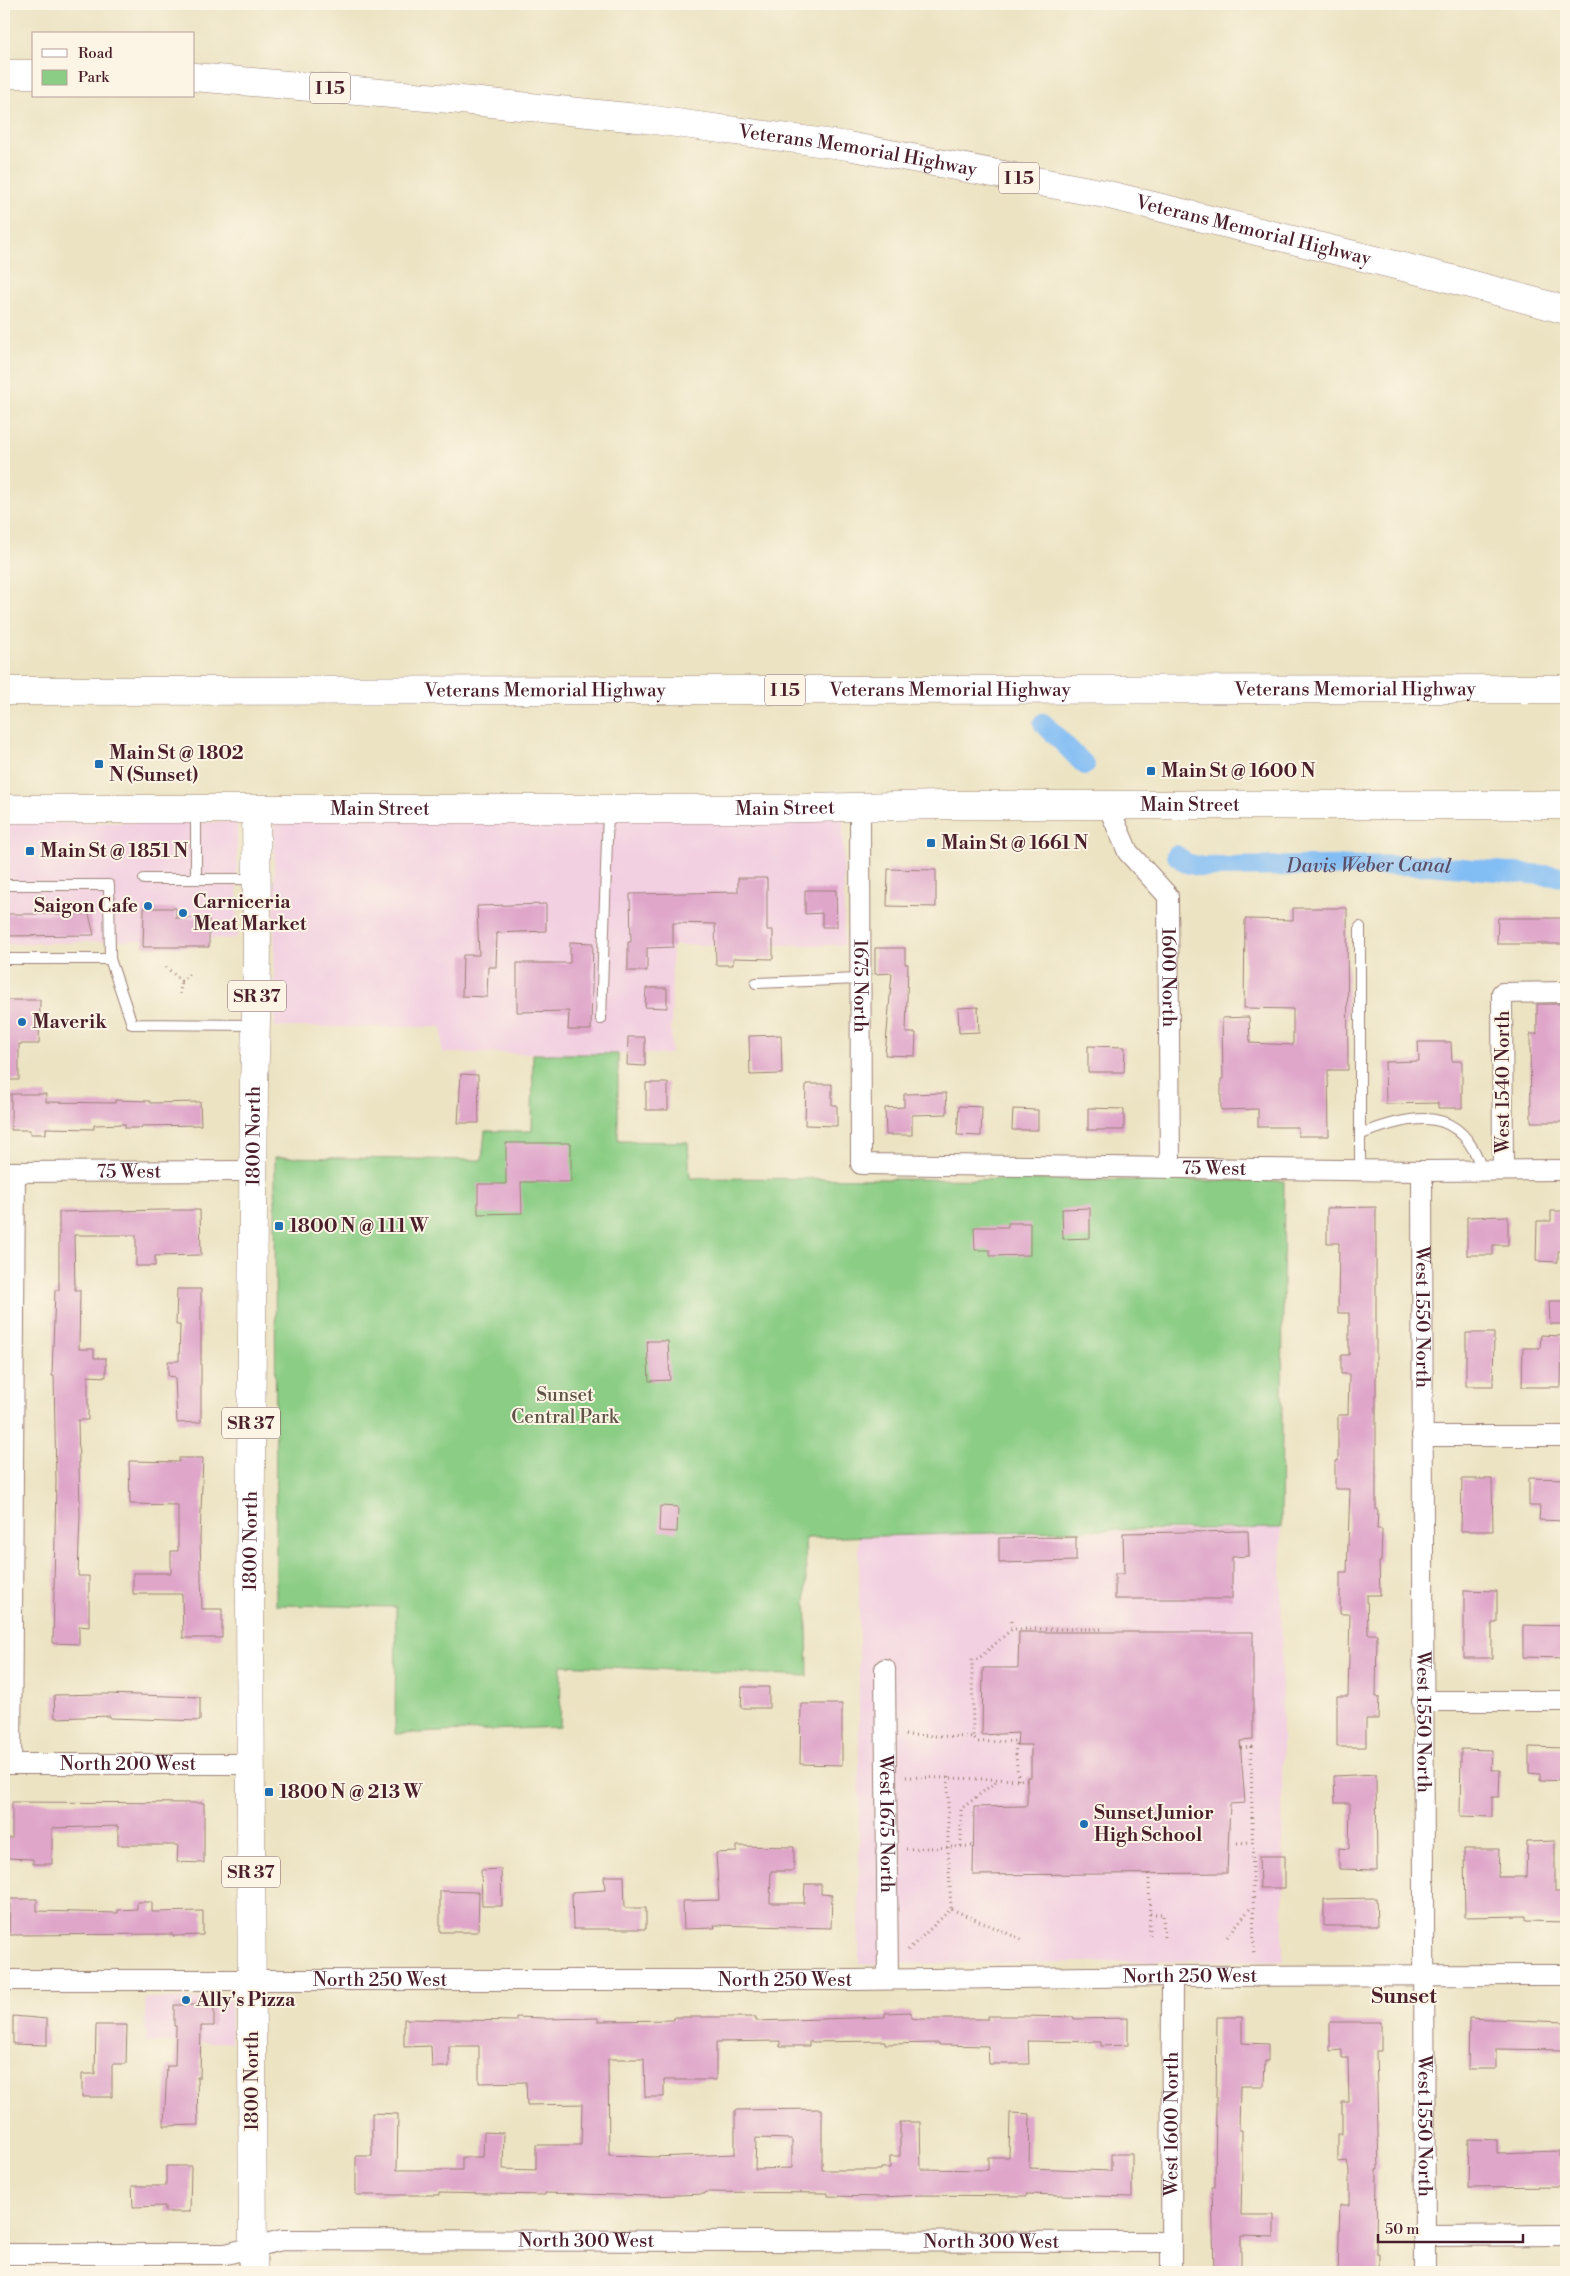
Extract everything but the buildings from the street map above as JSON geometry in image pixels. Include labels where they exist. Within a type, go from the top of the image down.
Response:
[{"type":"main road","points":[[4,74],[32,74]]},
{"type":"main road","name":"Veterans Memorial Highway","points":[[197,77],[461,100],[646,119],[848,146],[1086,190],[1444,277],[1566,310]]},
{"type":"main road","name":"Veterans Memorial Highway","points":[[4,691],[1566,689]]},
{"type":"main road","name":"Main Street","points":[[4,809],[256,810],[608,809],[940,805],[1566,805]]},
{"type":"main road","name":"1800 North","points":[[253,2260],[250,1594],[253,1171],[257,1025],[256,810]]},
{"type":"street","name":"1600 North","points":[[1108,806],[1128,852],[1168,896],[1170,1168]]},
{"type":"street","name":"1675 North","points":[[860,807],[861,1164]]},
{"type":"street","name":"West 1540 North","points":[[1503,1170],[1502,993],[1566,992]]},
{"type":"street","name":"75 West","points":[[861,1164],[1422,1171],[1566,1170]]},
{"type":"street","name":"75 West","points":[[10,1172],[253,1171]]},
{"type":"street","name":"West 1550 North","points":[[1422,1171],[1424,2272]]},
{"type":"street","points":[[8,1764],[10,1172]]},
{"type":"street","points":[[1422,1436],[1566,1436]]},
{"type":"street","name":"West 1675 North","points":[[885,1669],[888,1979]]},
{"type":"street","points":[[1422,1701],[1566,1702]]},
{"type":"street","name":"North 200 West","points":[[8,1764],[251,1764]]},
{"type":"street","name":"North 250 West","points":[[4,1980],[888,1979],[1566,1975]]},
{"type":"street","name":"West 1600 North","points":[[1171,2272],[1172,1976]]},
{"type":"street","points":[[1424,2236],[1566,2235]]},
{"type":"street","name":"North 300 West","points":[[4,2254],[226,2254],[253,2260],[282,2240],[1171,2242]]},
{"type":"lane","points":[[601,1019],[608,809]]},
{"type":"lane","points":[[196,810],[196,880]]},
{"type":"lane","points":[[144,880],[257,880]]},
{"type":"lane","points":[[4,885],[109,885],[110,959],[132,1024],[257,1025]]},
{"type":"lane","points":[[1360,927],[1360,1170]]},
{"type":"lane","points":[[4,958],[110,959]]},
{"type":"lane","points":[[756,982],[860,979]]},
{"type":"lane","points":[[1361,1134],[1394,1122],[1415,1119],[1436,1120],[1456,1127],[1464,1134],[1476,1152],[1482,1170]]},
{"type":"path","points":[[166,967],[181,981]]},
{"type":"path","points":[[180,994],[181,981],[192,972]]},
{"type":"path","points":[[1011,1621],[1012,1629]]},
{"type":"path","points":[[1018,1780],[1015,1741],[977,1742],[973,1737],[972,1660],[978,1659],[1012,1629],[1102,1629]]},
{"type":"path","points":[[902,1735],[973,1737]]},
{"type":"path","points":[[1241,1748],[1251,1747],[1254,1954]]},
{"type":"path","points":[[902,1777],[1027,1780]]},
{"type":"path","points":[[904,1954],[951,1909],[948,1847],[948,1777]]},
{"type":"path","points":[[961,1846],[962,1809],[999,1779]]},
{"type":"path","points":[[1237,1843],[1252,1842]]},
{"type":"path","points":[[900,1850],[973,1846]]},
{"type":"path","points":[[1149,1874],[1150,1938]]},
{"type":"path","points":[[1227,1937],[1253,1906]]},
{"type":"path","points":[[951,1909],[1023,1940]]},
{"type":"path","points":[[1150,1914],[1163,1914],[1164,1938]]},
{"type":"shaded area","points":[[274,817],[843,817],[844,945],[672,945],[671,1054],[442,1053],[442,1027],[275,1027]]},
{"type":"shaded area","points":[[237,822],[237,938],[4,944],[4,823]]},
{"type":"shaded area","points":[[1281,1528],[1283,1960],[859,1964],[859,1537]]},
{"type":"shaded area","points":[[145,1998],[230,1999],[231,2042],[146,2043]]},
{"type":"green space","name":"Sunset Central Park","points":[[533,1054],[618,1054],[618,1141],[688,1142],[690,1178],[1284,1181],[1281,1528],[1103,1530],[805,1538],[808,1676],[561,1665],[560,1727],[395,1734],[396,1607],[276,1605],[275,1157],[482,1160],[485,1131],[532,1131]]},
{"type":"waterway","points":[[1043,723],[1085,765]]},
{"type":"waterway","name":"Davis Weber Canal","points":[[1176,855],[1186,863],[1203,867],[1428,865],[1566,877]]},
{"type":"place","name":"Main St @ 1802 N (Sunset)","points":[[99,764]]},
{"type":"place","name":"Main St @ 1600 N","points":[[1151,771]]},
{"type":"place","name":"Main St @ 1661 N","points":[[931,843]]},
{"type":"place","name":"Main St @ 1851 N","points":[[30,851]]},
{"type":"place","name":"Saigon Cafe","points":[[148,906]]},
{"type":"place","name":"Carniceria Meat Market","points":[[183,913]]},
{"type":"place","name":"Maverik","points":[[22,1022]]},
{"type":"place","name":"1800 N @ 111 W","points":[[279,1226]]},
{"type":"place","name":"1800 N @ 213 W","points":[[269,1792]]},
{"type":"place","name":"Sunset Junior High School","points":[[1084,1824]]},
{"type":"place","name":"Ally's Pizza","points":[[186,2000]]},
{"type":"district","name":"Sunset","points":[[1404,1997]]}]
